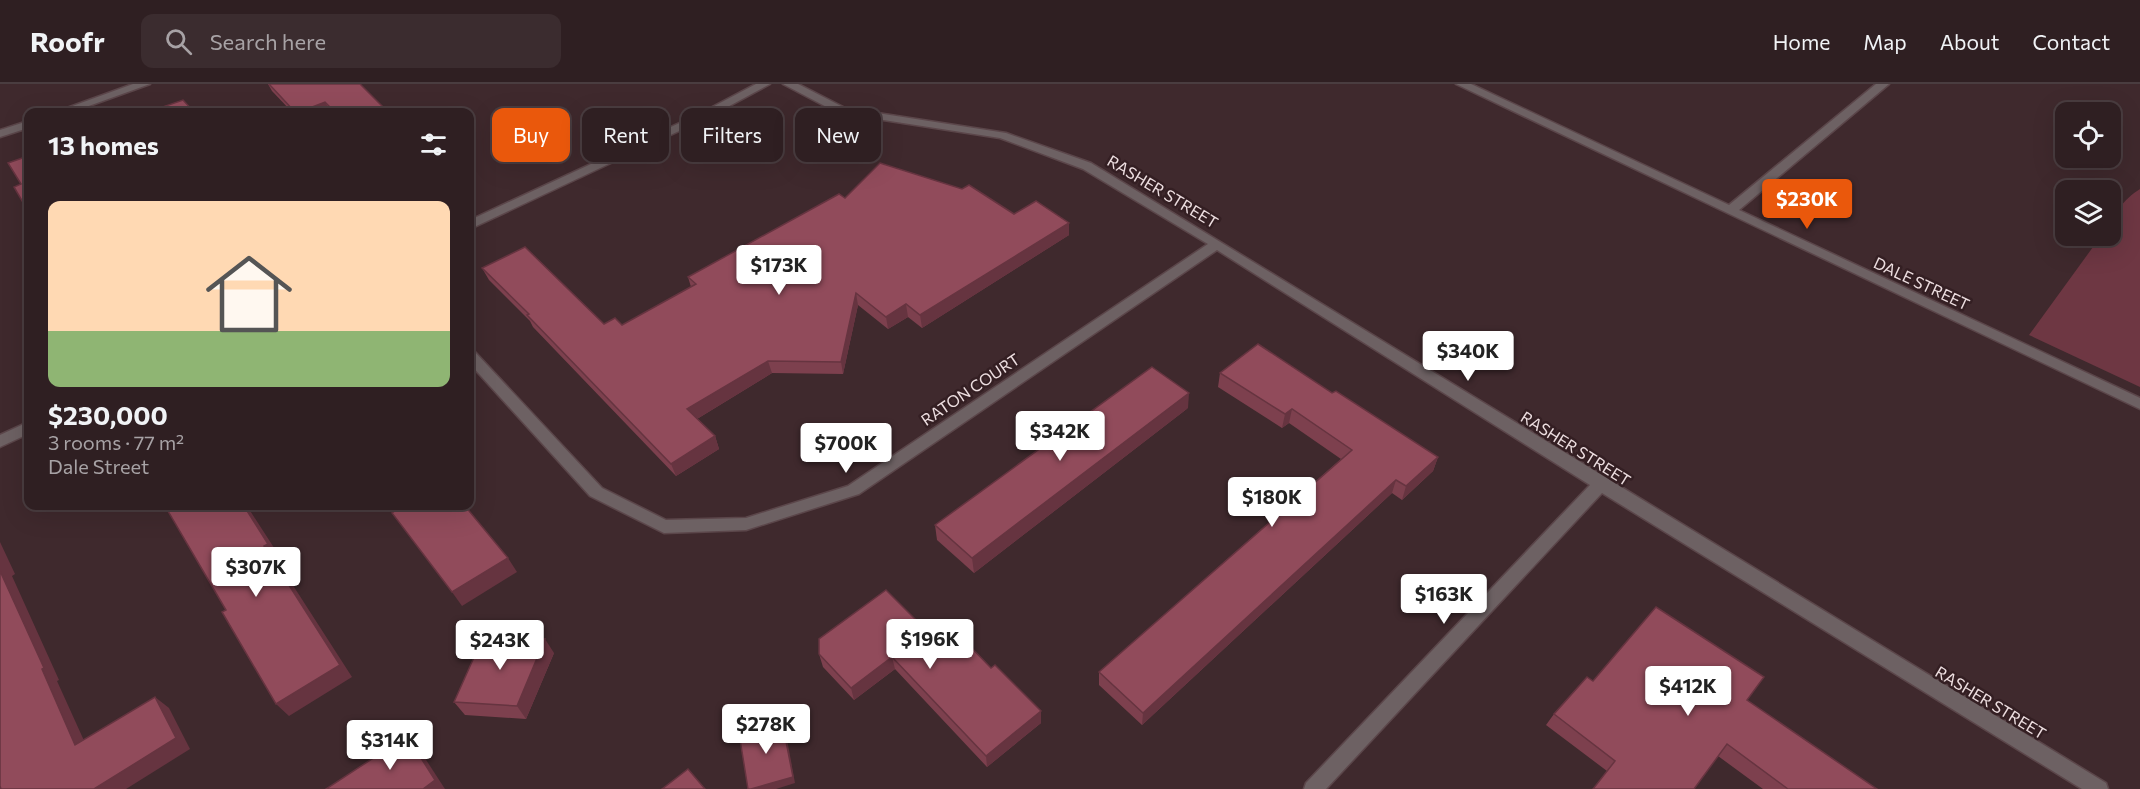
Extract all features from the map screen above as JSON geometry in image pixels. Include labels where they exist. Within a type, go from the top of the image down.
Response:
[{"type":"street","points":[[74,108],[144,84]]},
{"type":"street","points":[[474,223],[705,115],[764,84]]},
{"type":"street","name":"RASHER STREET","points":[[789,84],[842,111],[1002,135],[1087,166],[1217,244],[1600,484],[2099,789]]},
{"type":"street","name":"DALE STREET","points":[[1462,84],[2140,405]]},
{"type":"street","points":[[1730,211],[1883,84]]},
{"type":"street","points":[[0,134],[24,125]]},
{"type":"street","name":"RATON COURT","points":[[474,360],[596,492],[664,527],[746,524],[853,490],[1217,244]]},
{"type":"street","points":[[0,441],[24,430]]},
{"type":"street","points":[[1313,789],[1600,484]]},
{"type":"shaded area","points":[[2140,189],[2140,387],[2029,335],[2094,246],[2121,246],[2121,207]]},
{"type":"building","points":[[269,84],[360,84],[384,108],[331,108],[325,102],[309,108],[291,108]]},
{"type":"building","points":[[183,100],[190,108],[160,108]]},
{"type":"building","points":[[24,157],[24,204],[14,187],[21,184],[8,163]]},
{"type":"building","points":[[880,163],[962,189],[969,185],[1014,214],[1036,201],[1069,223],[920,315],[906,304],[886,317],[856,293],[841,362],[768,361],[687,409],[715,436],[671,464],[527,315],[529,314],[482,268],[525,247],[604,324],[615,318],[622,325],[696,284],[688,277],[839,194],[845,198]]},
{"type":"building","points":[[1258,344],[1332,393],[1336,391],[1438,457],[1406,486],[1396,480],[1143,713],[1099,672],[1352,450],[1292,409],[1285,414],[1220,373]]},
{"type":"building","points":[[1152,367],[1189,393],[972,558],[935,525]]},
{"type":"building","points":[[167,510],[247,510],[268,544],[264,546],[340,665],[276,704],[222,612],[226,610]]},
{"type":"building","points":[[396,510],[468,510],[508,558],[452,592],[392,513]]},
{"type":"building","points":[[0,571],[44,668],[42,669],[75,745],[155,697],[176,738],[94,789],[1,789]]},
{"type":"building","points":[[886,590],[947,651],[963,639],[991,668],[995,665],[1041,711],[986,756],[892,657],[851,688],[819,654],[819,639]]},
{"type":"building","points":[[1656,607],[1764,677],[1747,700],[1877,789],[1788,789],[1727,744],[1694,789],[1593,789],[1615,761],[1554,714],[1587,677],[1593,681]]},
{"type":"building","points":[[484,635],[545,639],[517,706],[454,702]]},
{"type":"building","points":[[782,721],[793,777],[748,789],[739,733]]},
{"type":"building","points":[[407,736],[435,780],[423,789],[326,789]]},
{"type":"building","points":[[688,769],[705,789],[662,789]]}]
